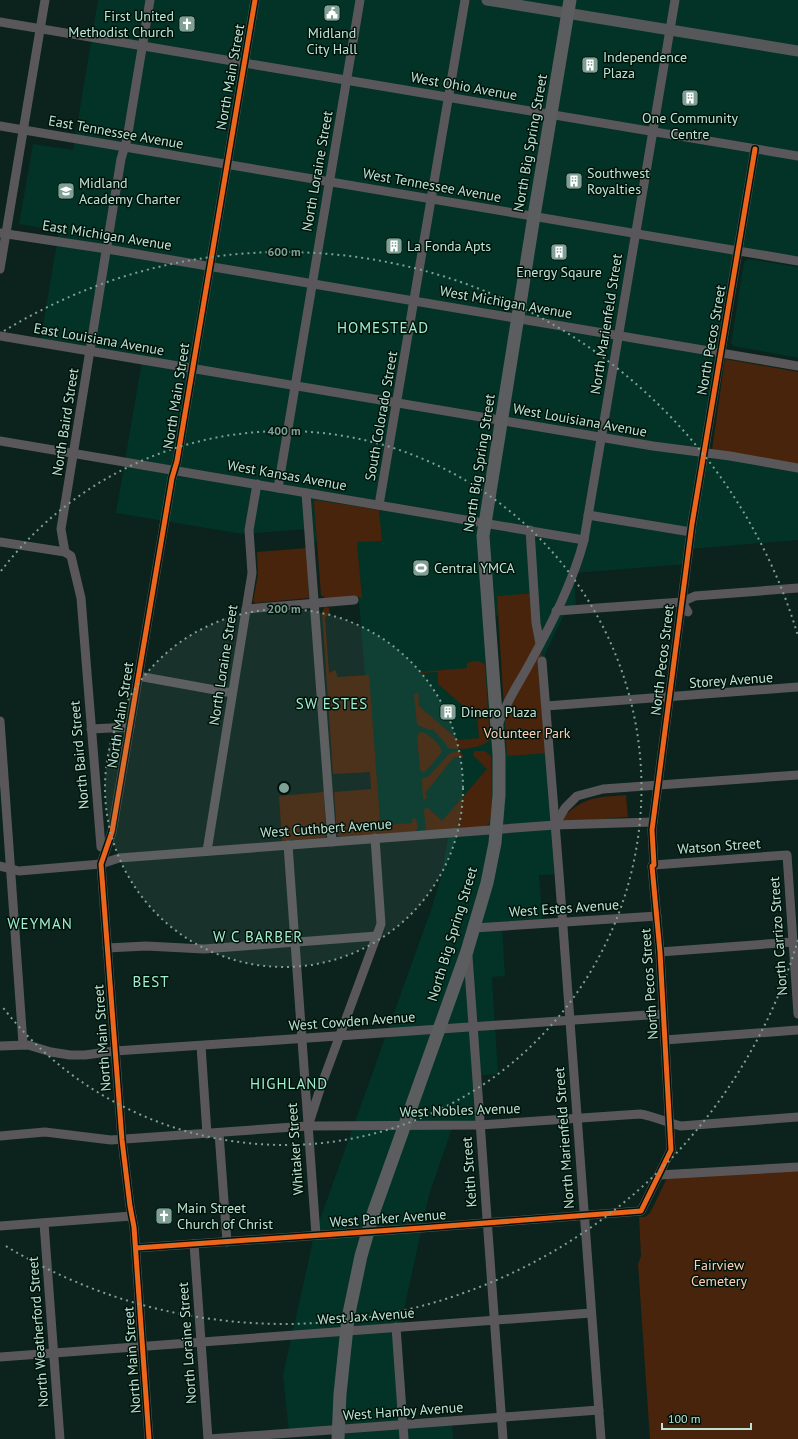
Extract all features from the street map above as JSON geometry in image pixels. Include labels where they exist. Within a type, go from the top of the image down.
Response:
[{"type":"highway","name":"North Big Spring Street","points":[[338,1434],[347,1331],[356,1282],[368,1231],[467,951],[487,882],[497,830],[499,795],[498,726],[483,536],[570,0]]},
{"type":"main road","points":[[487,0],[798,51]]},
{"type":"street","points":[[0,269],[3,233],[24,130],[45,0]]},
{"type":"street","name":"North Baird Street","points":[[101,847],[81,598],[71,556],[65,552],[61,529],[124,147],[150,0]]},
{"type":"street","name":"North Main Street","points":[[150,1439],[136,1248],[122,1140],[101,864],[112,832],[172,478],[177,462],[193,369],[255,0]]},
{"type":"street","name":"North Loraine Street","points":[[278,488],[360,0]]},
{"type":"street","name":"South Colorado Street","points":[[379,505],[465,0]]},
{"type":"street","name":"North Marienfeld Street","points":[[498,726],[504,708],[540,644],[556,611],[584,540],[675,0]]},
{"type":"street","name":"West Ohio Avenue","points":[[0,22],[798,156]]},
{"type":"street","name":"East Tennessee Avenue","points":[[0,126],[227,165]]},
{"type":"street","name":"North Pecos Street","points":[[641,1211],[672,1150],[660,952],[652,866],[654,865],[652,830],[691,532],[755,149]]},
{"type":"street","name":"West Tennessee Avenue","points":[[227,165],[798,261]]},
{"type":"street","name":"East Michigan Avenue","points":[[3,233],[210,266]]},
{"type":"street","name":"West Michigan Avenue","points":[[210,266],[798,366]]},
{"type":"street","name":"East Louisiana Avenue","points":[[0,336],[193,369]]},
{"type":"street","name":"West Louisiana Avenue","points":[[193,369],[601,438],[704,454],[730,456],[798,468]]},
{"type":"street","name":"West Kansas Avenue","points":[[0,441],[584,540]]},
{"type":"street","name":"North Loraine Street","points":[[207,851],[252,573],[249,530],[257,484]]},
{"type":"street","points":[[306,493],[332,842]]},
{"type":"street","points":[[588,515],[691,532]]},
{"type":"street","points":[[530,530],[536,623],[540,644]]},
{"type":"street","points":[[0,542],[65,552]]},
{"type":"street","points":[[556,611],[682,602],[695,596],[798,588]]},
{"type":"street","points":[[246,609],[354,600]]},
{"type":"street","points":[[682,602],[688,612]]},
{"type":"street","name":"North Marienfeld Street","points":[[542,661],[601,1439]]},
{"type":"street","points":[[138,676],[232,693]]},
{"type":"street","name":"Storey Avenue","points":[[546,706],[798,687]]},
{"type":"street","points":[[0,721],[23,1044],[0,1046]]},
{"type":"street","points":[[91,729],[130,727]]},
{"type":"street","points":[[556,830],[565,808],[577,796],[603,790],[798,775]]},
{"type":"street","name":"West Cuthbert Avenue","points":[[0,866],[18,870],[101,864],[119,858],[376,838],[497,830],[556,830],[653,822]]},
{"type":"street","points":[[308,1126],[320,1089],[381,924],[376,838]]},
{"type":"street","name":"Whitaker Street","points":[[288,845],[316,1235]]},
{"type":"street","name":"Watson Street","points":[[654,865],[787,855]]},
{"type":"street","name":"North Carrizo Street","points":[[787,855],[798,1014]]},
{"type":"street","name":"West Estes Avenue","points":[[474,928],[657,916]]},
{"type":"street","points":[[107,948],[146,946],[204,949],[377,936]]},
{"type":"street","points":[[660,952],[793,942]]},
{"type":"street","name":"Keith Street","points":[[467,951],[503,1439]]},
{"type":"street","name":"West Cowden Avenue","points":[[23,1044],[51,1052],[70,1055],[85,1055],[115,1051],[663,1014]]},
{"type":"street","points":[[665,1040],[798,1030]]},
{"type":"street","points":[[201,1046],[207,1134]]},
{"type":"street","name":"West Nobles Avenue","points":[[0,1136],[45,1132],[122,1140],[308,1126],[480,1125],[640,1114],[681,1126],[798,1117]]},
{"type":"street","points":[[219,1133],[227,1242]]},
{"type":"street","points":[[659,1175],[798,1167]]},
{"type":"street","name":"West Parker Avenue","points":[[136,1248],[641,1211]]},
{"type":"street","points":[[0,1226],[132,1216]]},
{"type":"street","name":"North Weatherford Street","points":[[44,1223],[60,1439]]},
{"type":"street","name":"North Loraine Street","points":[[194,1244],[209,1439]]},
{"type":"street","name":"West Jax Avenue","points":[[0,1357],[591,1313]]},
{"type":"street","points":[[396,1328],[404,1439]]},
{"type":"street","name":"West Hamby Avenue","points":[[209,1439],[338,1434],[403,1425],[599,1410]]},
{"type":"shaded area","points":[[98,0],[798,0],[798,262],[738,252],[703,455],[798,471],[798,540],[689,549],[687,564],[574,573],[576,608],[567,609],[545,654],[561,874],[539,875],[543,924],[502,927],[505,976],[492,977],[498,1074],[477,1076],[480,1128],[452,1128],[429,1195],[397,1342],[404,1424],[452,1421],[453,1439],[337,1439],[338,1430],[289,1433],[283,1375],[314,1236],[432,907],[441,877],[449,833],[378,839],[354,539],[310,542],[309,529],[242,534],[116,513],[142,361],[40,343],[59,231],[19,224],[33,144],[73,150]],"holes":[[[535,613],[502,709],[489,616]]]},
{"type":"shaded area","points":[[748,259],[798,267],[798,358],[733,346],[731,343],[744,262]]},
{"type":"green space","points":[[725,359],[798,372],[798,465],[712,450]]},
{"type":"green space","points":[[315,500],[379,510],[382,541],[357,542],[362,599],[359,597],[326,599],[321,595]]},
{"type":"green space","points":[[307,548],[309,598],[255,603],[253,601],[258,575],[257,552]]},
{"type":"green space","name":"Volunteer Park","points":[[536,593],[550,753],[507,756],[497,596]]},
{"type":"green space","points":[[325,607],[329,608],[330,613],[325,617],[329,673],[335,670],[338,677],[369,675],[380,821],[385,820],[386,825],[412,823],[413,818],[416,819],[418,828],[415,832],[341,837],[337,835],[334,792],[371,789],[370,772],[333,774],[322,612]]},
{"type":"green space","points":[[478,661],[485,665],[490,740],[481,745],[470,748],[448,748],[433,729],[429,730],[417,724],[414,695],[418,692],[419,706],[458,740],[479,738],[477,718],[438,684],[438,672],[420,672],[467,668],[467,664],[469,662]]},
{"type":"green space","points":[[421,732],[434,740],[442,752],[425,772],[420,769],[417,737]]},
{"type":"green space","points":[[459,751],[463,757],[454,757],[425,793],[427,797],[423,799],[422,779],[429,776],[449,754]]},
{"type":"green space","points":[[474,751],[485,751],[491,756],[492,806],[490,822],[486,826],[426,832],[424,809],[428,808],[442,821],[487,769],[473,755]]},
{"type":"green space","points":[[324,792],[326,837],[282,841],[279,796]]},
{"type":"green space","points":[[626,795],[628,817],[563,822],[563,817],[586,801],[599,797]]},
{"type":"green space","name":"Fairview Cemetery","points":[[798,1169],[798,1439],[650,1439],[638,1264],[641,1256],[639,1217],[645,1217],[650,1213],[667,1178]]},
{"type":"cycle path","points":[[149,1439],[134,1227],[122,1140],[101,864],[112,832],[172,478],[177,461],[255,0]]},
{"type":"cycle path","points":[[136,1248],[641,1211],[671,1150],[660,952],[652,866],[654,865],[652,830],[692,524],[755,149]]},
{"type":"place","name":"Midland City Hall","points":[[332,13]]},
{"type":"place","name":"First United Methodist Church","points":[[187,24]]},
{"type":"place","name":"Independence Plaza","points":[[590,65]]},
{"type":"place","name":"One Community Centre","points":[[690,98]]},
{"type":"place","name":"Southwest Royalties","points":[[574,181]]},
{"type":"place","name":"Midland Academy Charter","points":[[66,191]]},
{"type":"place","name":"La Fonda Apts","points":[[394,246]]},
{"type":"place","name":"Energy Sqaure","points":[[559,252]]},
{"type":"place","name":"Central YMCA","points":[[421,568]]},
{"type":"place","name":"Dinero Plaza","points":[[448,712]]},
{"type":"place","name":"Main Street Church of Christ","points":[[164,1216]]},
{"type":"district","name":"HOMESTEAD","points":[[383,327]]},
{"type":"district","name":"SW ESTES","points":[[332,703]]},
{"type":"district","name":"WEYMAN","points":[[40,923]]},
{"type":"district","name":"W C BARBER","points":[[258,936]]},
{"type":"district","name":"BEST","points":[[151,981]]},
{"type":"district","name":"HIGHLAND","points":[[289,1083]]}]
